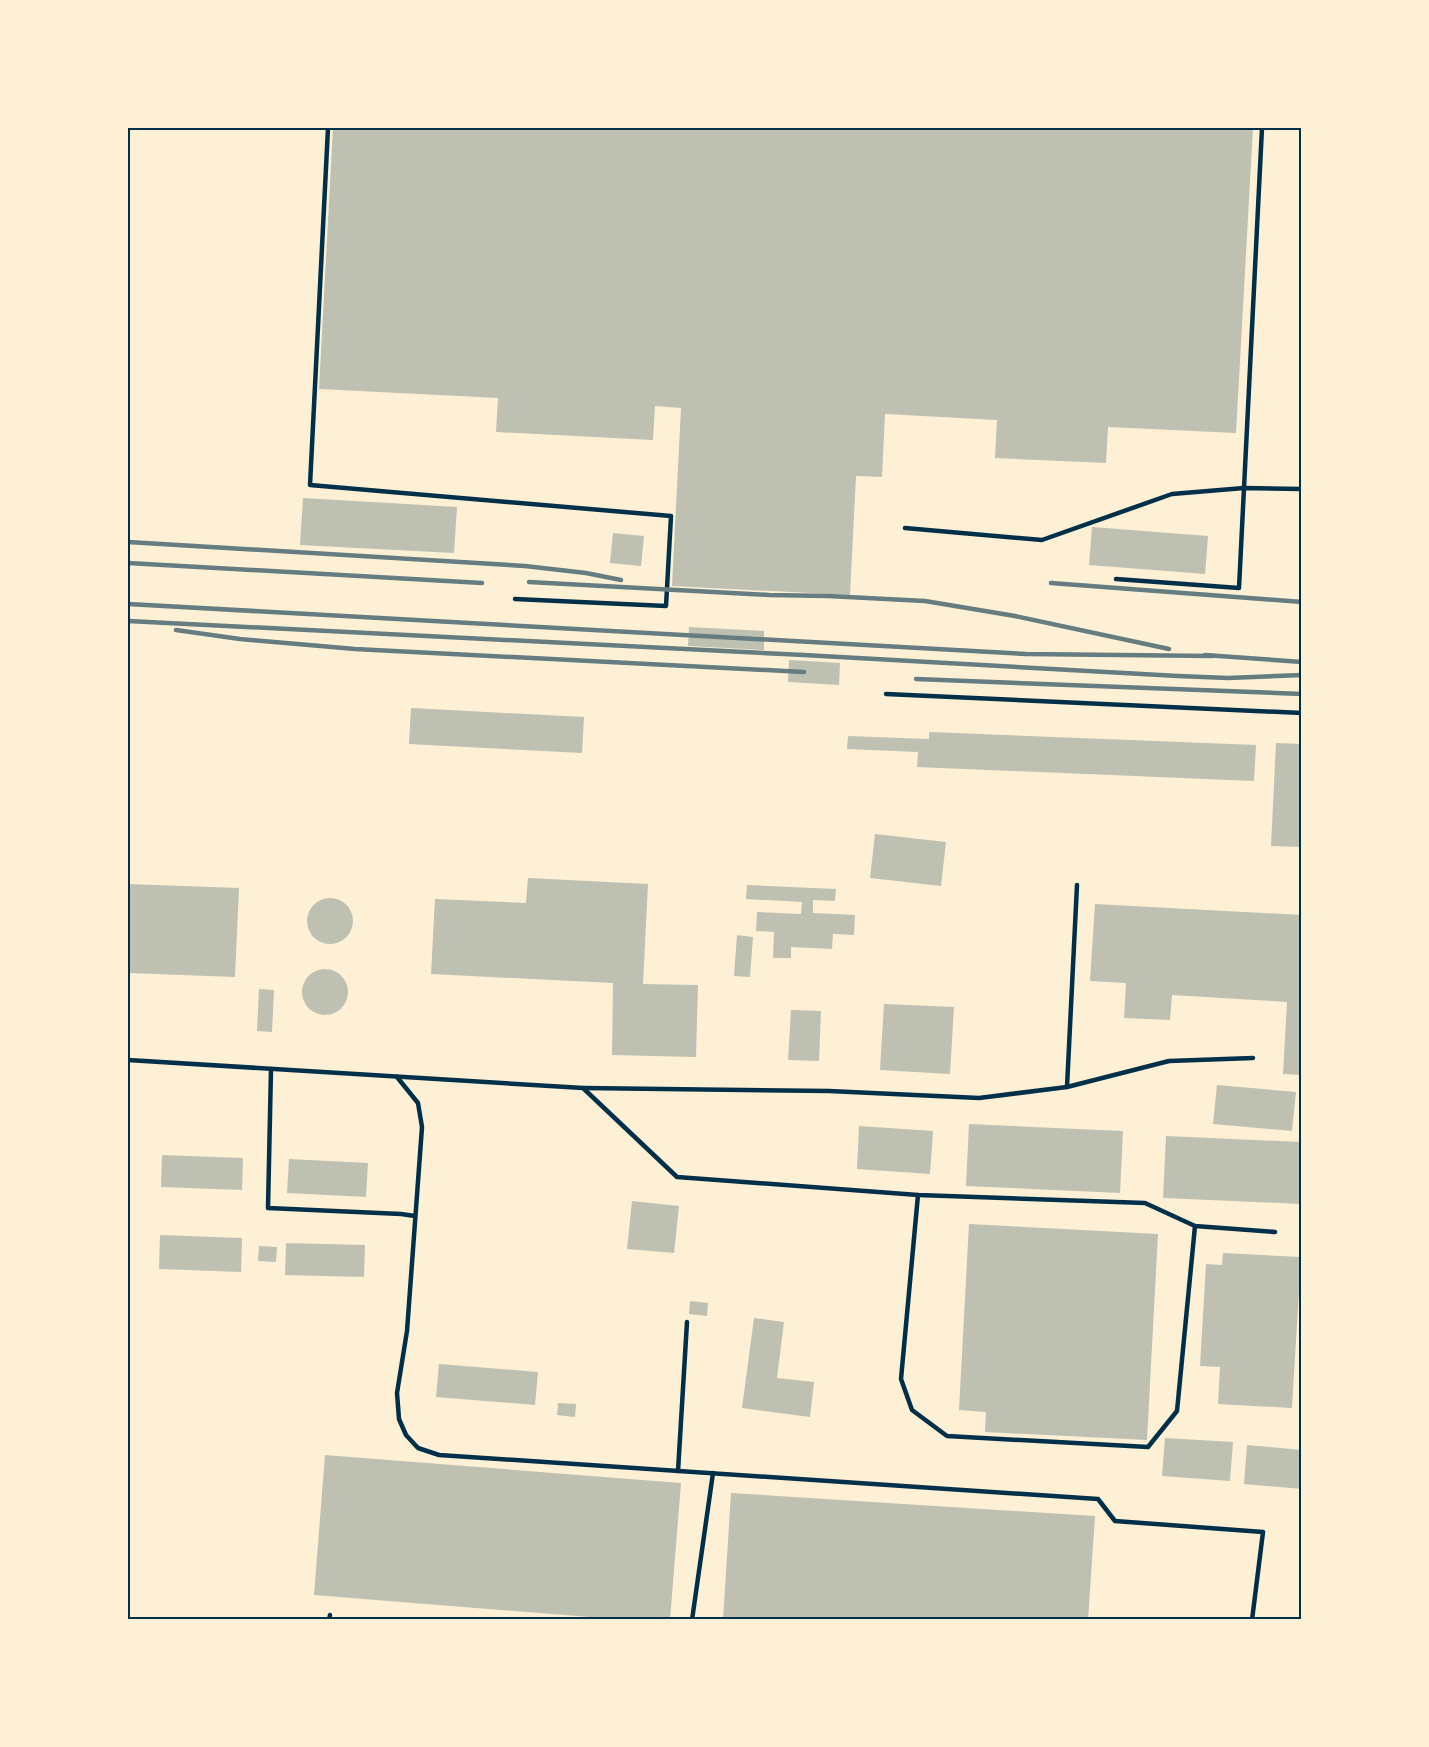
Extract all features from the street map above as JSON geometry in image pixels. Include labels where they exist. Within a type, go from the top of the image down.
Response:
[{"type":"lane","points":[[328,128],[310,485],[671,516],[666,606],[515,599]]},
{"type":"lane","points":[[1116,579],[1239,588],[1262,128]]},
{"type":"lane","points":[[905,528],[1042,540],[1172,494],[1244,488],[1302,489]]},
{"type":"lane","points":[[886,693],[1302,713]]},
{"type":"lane","points":[[1067,1087],[1077,885]]},
{"type":"lane","points":[[128,1060],[583,1088],[829,1090],[979,1098],[1067,1087],[1169,1061],[1253,1058]]},
{"type":"lane","points":[[271,1069],[268,1208],[415,1216]]},
{"type":"lane","points":[[397,1077],[418,1103],[422,1127],[407,1331],[397,1393],[399,1419],[406,1435],[418,1448],[439,1455],[1098,1498],[1115,1521],[1263,1532],[1252,1620]]},
{"type":"lane","points":[[583,1088],[677,1177],[918,1195],[1145,1203],[1195,1226],[1275,1232]]},
{"type":"lane","points":[[918,1195],[901,1379],[912,1410],[947,1436],[1148,1447],[1177,1411],[1195,1226]]},
{"type":"lane","points":[[678,1471],[687,1322]]},
{"type":"lane","points":[[692,1620],[713,1473]]},
{"type":"building","points":[[333,128],[1253,128],[1236,433],[1108,427],[1106,463],[995,458],[997,420],[885,414],[882,477],[856,476],[850,595],[672,586],[681,408],[655,406],[653,440],[496,432],[498,398],[319,389]]},
{"type":"building","points":[[303,498],[457,507],[454,553],[300,545]]},
{"type":"building","points":[[1092,527],[1208,536],[1205,574],[1089,565]]},
{"type":"building","points":[[613,533],[644,536],[641,566],[610,563]]},
{"type":"building","points":[[689,627],[764,631],[764,650],[688,646]]},
{"type":"building","points":[[789,660],[840,663],[839,685],[788,682]]},
{"type":"building","points":[[411,708],[584,717],[582,753],[409,744]]},
{"type":"building","points":[[929,732],[1256,745],[1254,781],[917,767],[918,752],[847,749],[848,736],[929,739]]},
{"type":"building","points":[[1276,743],[1302,744],[1302,847],[1271,846]]},
{"type":"building","points":[[875,834],[946,842],[941,886],[870,878]]},
{"type":"building","points":[[528,878],[648,884],[643,984],[698,985],[696,1057],[612,1055],[613,983],[431,974],[435,899],[526,903]]},
{"type":"building","points":[[128,884],[239,888],[235,977],[128,973]]},
{"type":"building","points":[[747,885],[836,889],[835,901],[813,900],[813,913],[855,915],[854,935],[833,934],[832,949],[791,947],[791,958],[773,958],[774,932],[756,931],[757,912],[801,914],[802,902],[746,899]]},
{"type":"building","points":[[335,898],[347,904],[352,912],[352,930],[347,938],[339,943],[325,944],[317,941],[310,934],[307,916],[310,908],[317,901]]},
{"type":"building","points":[[1095,904],[1302,915],[1302,1075],[1283,1074],[1287,1002],[1172,995],[1170,1020],[1124,1018],[1126,983],[1090,981]]},
{"type":"building","points":[[737,935],[753,937],[750,977],[734,976]]},
{"type":"building","points":[[330,969],[342,975],[347,983],[347,1001],[342,1009],[334,1014],[320,1015],[312,1012],[305,1005],[302,987],[305,979],[312,972]]},
{"type":"building","points":[[259,989],[274,990],[272,1032],[257,1031]]},
{"type":"building","points":[[884,1004],[954,1007],[950,1074],[880,1070]]},
{"type":"building","points":[[791,1010],[821,1011],[819,1061],[788,1060]]},
{"type":"building","points":[[1217,1085],[1296,1092],[1292,1131],[1213,1124]]},
{"type":"building","points":[[969,1124],[1123,1131],[1120,1193],[966,1186]]},
{"type":"building","points":[[859,1126],[933,1131],[930,1174],[857,1169]]},
{"type":"building","points":[[1166,1136],[1302,1142],[1302,1204],[1163,1198]]},
{"type":"building","points":[[162,1155],[243,1158],[242,1190],[161,1187]]},
{"type":"building","points":[[289,1159],[368,1163],[366,1197],[287,1193]]},
{"type":"building","points":[[632,1201],[679,1206],[674,1253],[627,1249]]},
{"type":"building","points":[[969,1224],[1158,1234],[1147,1440],[985,1432],[986,1412],[959,1410]]},
{"type":"building","points":[[160,1235],[242,1238],[241,1272],[159,1269]]},
{"type":"building","points":[[286,1243],[365,1245],[364,1277],[285,1275]]},
{"type":"building","points":[[259,1246],[277,1247],[276,1262],[258,1261]]},
{"type":"building","points":[[1223,1253],[1301,1257],[1292,1408],[1218,1404],[1220,1367],[1200,1366],[1206,1264],[1222,1265]]},
{"type":"building","points":[[690,1301],[708,1303],[707,1316],[689,1314]]},
{"type":"building","points":[[754,1318],[784,1322],[777,1378],[814,1382],[810,1417],[742,1408]]},
{"type":"building","points":[[439,1364],[538,1372],[535,1405],[436,1397]]},
{"type":"building","points":[[558,1403],[576,1404],[575,1417],[557,1415]]},
{"type":"building","points":[[1165,1438],[1233,1442],[1230,1481],[1162,1476]]},
{"type":"building","points":[[1247,1445],[1302,1450],[1302,1489],[1244,1484]]},
{"type":"building","points":[[325,1455],[681,1483],[670,1620],[627,1620],[314,1595]]},
{"type":"building","points":[[731,1493],[1095,1516],[1088,1620],[723,1620]]},
{"type":"railway","points":[[128,542],[525,566],[586,573],[621,580]]},
{"type":"railway","points":[[128,563],[482,583]]},
{"type":"railway","points":[[529,582],[925,601],[1015,616],[1169,649]]},
{"type":"railway","points":[[1051,583],[1302,602]]},
{"type":"railway","points":[[128,604],[1026,654],[1213,656]]},
{"type":"railway","points":[[128,621],[1178,676],[1228,678],[1302,675]]},
{"type":"railway","points":[[176,630],[240,639],[355,649],[804,672]]},
{"type":"railway","points":[[1205,655],[1302,662]]},
{"type":"railway","points":[[916,679],[1302,694]]}]
